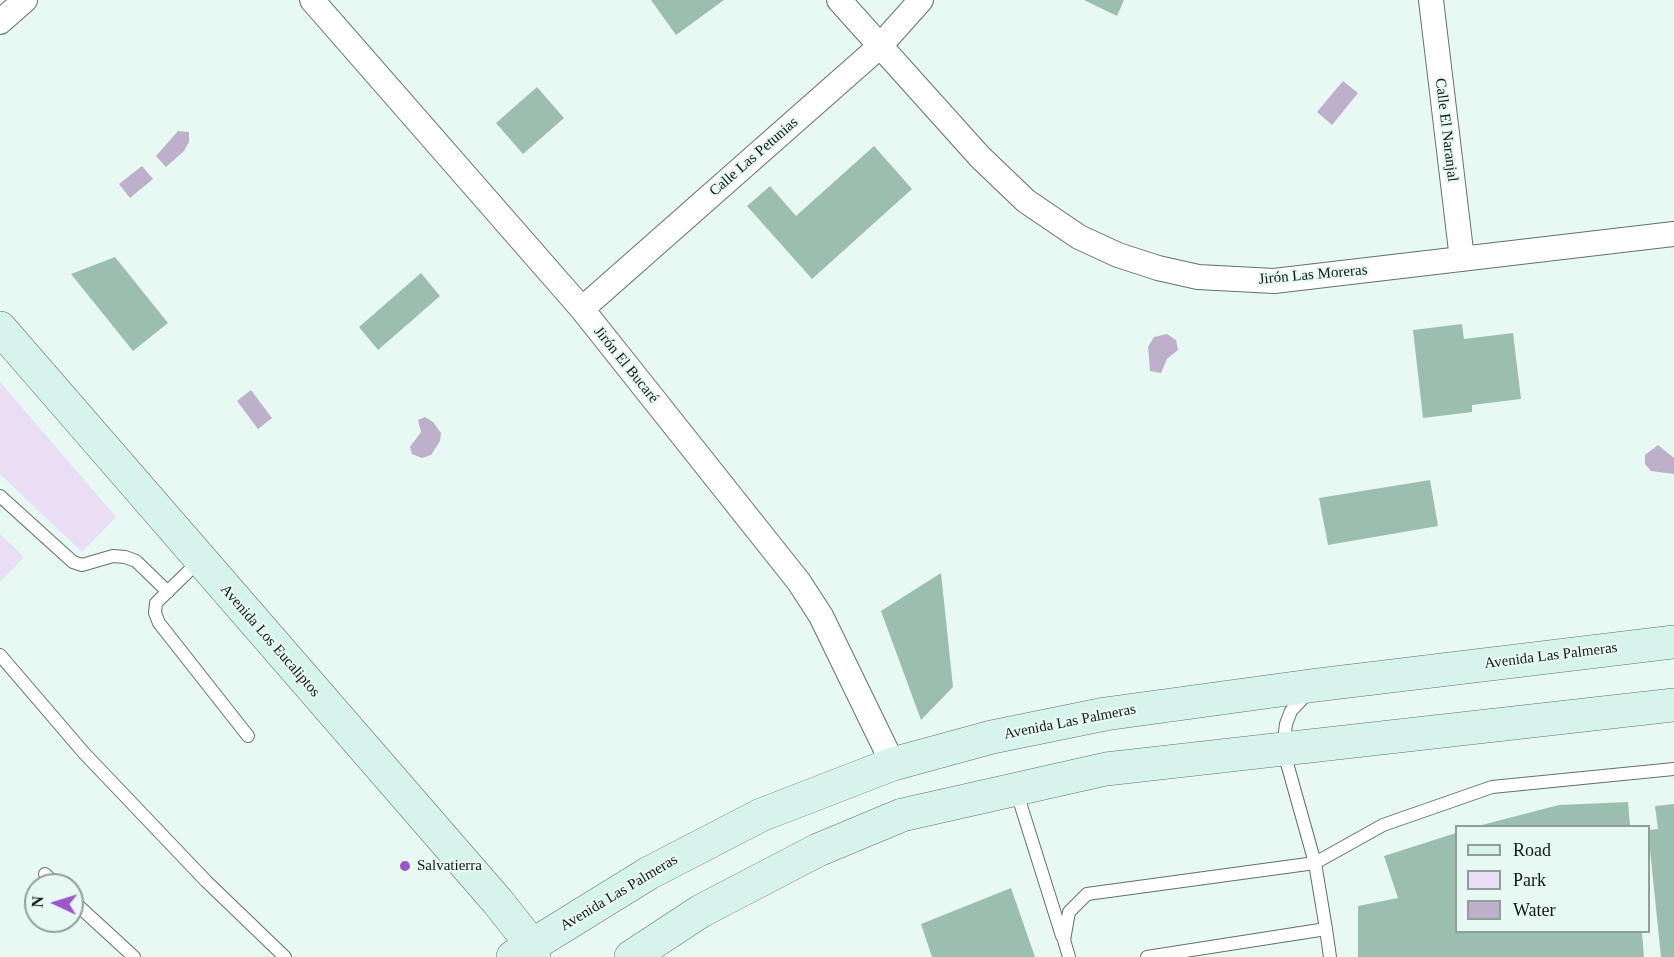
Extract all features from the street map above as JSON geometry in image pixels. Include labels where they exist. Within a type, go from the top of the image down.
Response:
[{"type":"main road","name":"Avenida Los Eucaliptos","points":[[0,328],[200,560],[526,953]]},
{"type":"main road","name":"Avenida Las Palmeras","points":[[526,953],[649,873],[705,843],[816,792],[893,764],[992,737],[1105,714],[1317,685],[1674,642]]},
{"type":"main road","points":[[630,957],[701,912],[818,850],[902,815],[1107,769],[1674,705]]},
{"type":"street","points":[[0,22],[25,0]]},
{"type":"street","name":"Jirón El Bucaré","points":[[312,0],[582,309],[799,582],[821,616],[893,764]]},
{"type":"street","name":"Jirón Las Moreras","points":[[839,0],[980,157],[1026,201],[1079,237],[1118,255],[1158,268],[1198,277],[1246,281],[1311,278],[1674,234]]},
{"type":"street","name":"Calle Las Petunias","points":[[582,309],[879,47],[921,0]]},
{"type":"street","name":"Calle El Naranjal","points":[[1431,0],[1462,259]]},
{"type":"lane","points":[[0,496],[73,562],[82,565],[113,556],[125,557],[136,561],[168,592]]},
{"type":"lane","points":[[200,560],[156,603],[154,613],[159,623],[248,736]]},
{"type":"lane","points":[[0,656],[84,753],[206,881],[285,957]]},
{"type":"lane","points":[[1317,685],[1291,711],[1286,724],[1283,749],[1315,863],[1330,957]]},
{"type":"lane","points":[[1064,940],[1069,912],[1087,894],[1315,863],[1383,825],[1492,787],[1674,769]]},
{"type":"lane","points":[[1015,789],[1069,957]]},
{"type":"lane","points":[[84,911],[134,957]]},
{"type":"lane","points":[[1147,957],[1326,928]]},
{"type":"green space","points":[[0,382],[116,517],[82,552],[0,474]]},
{"type":"green space","points":[[0,534],[24,557],[0,582]]},
{"type":"water","points":[[1343,81],[1358,93],[1332,125],[1317,112]]},
{"type":"water","points":[[178,131],[189,132],[189,142],[184,151],[166,167],[156,156]]},
{"type":"water","points":[[142,166],[153,179],[130,198],[119,184]]},
{"type":"water","points":[[1167,334],[1176,340],[1178,350],[1167,359],[1161,373],[1150,371],[1148,347],[1154,337]]},
{"type":"water","points":[[251,390],[272,418],[258,429],[237,401]]},
{"type":"water","points":[[425,417],[433,422],[441,433],[440,441],[431,455],[422,458],[412,454],[410,447],[421,432],[418,420]]},
{"type":"water","points":[[1658,445],[1674,458],[1674,474],[1651,471],[1645,464],[1645,455]]},
{"type":"building","points":[[651,0],[724,0],[676,35]]},
{"type":"building","points":[[1084,0],[1124,0],[1117,16]]},
{"type":"building","points":[[537,87],[564,118],[523,154],[496,123]]},
{"type":"building","points":[[874,146],[912,189],[812,279],[747,206],[770,186],[796,216]]},
{"type":"building","points":[[115,257],[168,323],[133,351],[71,274]]},
{"type":"building","points":[[421,273],[440,296],[378,350],[359,327]]},
{"type":"building","points":[[1462,324],[1464,339],[1513,333],[1521,399],[1472,405],[1472,412],[1423,418],[1413,330]]},
{"type":"building","points":[[1430,480],[1438,526],[1328,545],[1319,498]]},
{"type":"building","points":[[941,573],[953,687],[921,720],[881,611]]},
{"type":"building","points":[[1628,802],[1630,825],[1482,825],[1559,805]]},
{"type":"building","points":[[1674,804],[1674,957],[1661,957],[1650,850],[1650,830],[1658,829],[1655,806]]},
{"type":"building","points":[[1455,833],[1455,933],[1642,933],[1644,957],[1358,957],[1358,906],[1398,898],[1384,856]]},
{"type":"building","points":[[1011,888],[1035,957],[932,957],[921,924]]},
{"type":"place","name":"Salvatierra","points":[[405,866]]}]
